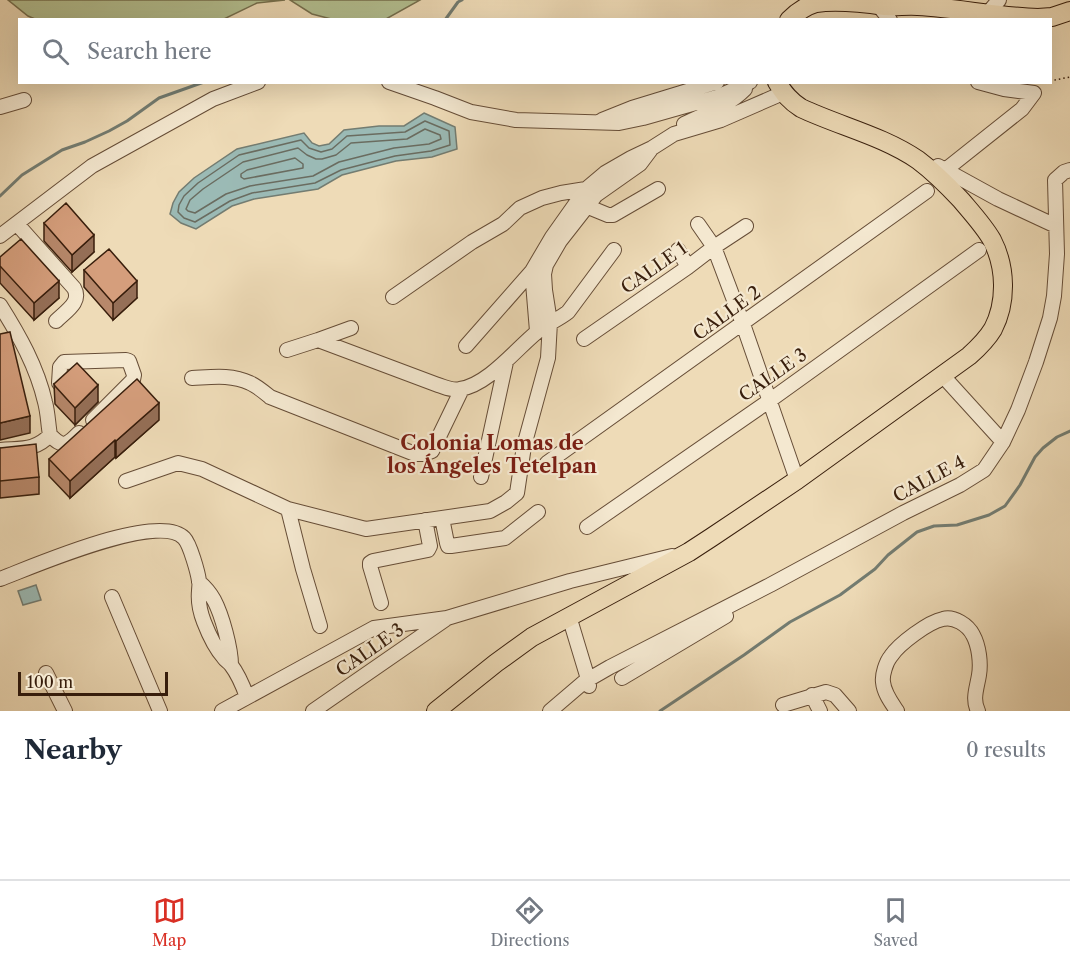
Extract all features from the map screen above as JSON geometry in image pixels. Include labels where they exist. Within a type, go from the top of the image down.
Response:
[{"type":"main road","points":[[791,18],[797,12],[816,3],[846,1],[887,6],[994,7],[1038,18],[1053,17],[1070,10]]},
{"type":"main road","points":[[436,711],[532,637],[689,552],[797,480],[969,356],[980,346],[993,328],[1000,308],[1004,284],[1001,264],[995,247],[981,224],[943,180],[895,147],[801,108],[791,102],[780,88]]},
{"type":"street","points":[[878,5],[888,18]]},
{"type":"street","points":[[0,236],[92,166],[213,99],[253,84]]},
{"type":"street","points":[[395,84],[471,112],[516,120],[596,123],[619,123],[643,118],[717,97],[746,84]]},
{"type":"street","points":[[596,123],[632,108],[710,84]]},
{"type":"street","points":[[674,134],[681,126],[735,99],[749,84]]},
{"type":"street","points":[[944,171],[1022,109],[1034,93],[985,84]]},
{"type":"street","points":[[466,346],[532,271],[552,237],[591,192],[640,164],[652,148],[674,134],[721,120],[780,88]]},
{"type":"street","points":[[0,107],[24,100]]},
{"type":"street","points":[[917,160],[933,163],[998,199],[1056,226]]},
{"type":"street","name":"CALLE 4","points":[[550,711],[584,682],[960,485],[984,470],[1003,442],[1036,362],[1050,318],[1057,254],[1055,180],[1070,170]]},
{"type":"street","points":[[586,206],[608,215],[614,215],[658,189]]},
{"type":"street","name":"CALLE 2","points":[[547,463],[927,190]]},
{"type":"street","points":[[126,481],[178,463],[202,469],[288,509],[366,529],[490,511],[506,502],[517,493],[524,446],[548,358],[550,322],[545,290],[546,266],[586,206],[591,192]]},
{"type":"street","points":[[393,297],[472,242],[504,224],[520,208],[542,198],[561,193],[591,192]]},
{"type":"street","points":[[17,224],[78,294],[77,301],[56,321]]},
{"type":"street","points":[[698,224],[714,247],[797,480]]},
{"type":"street","name":"CALLE 1","points":[[584,339],[746,226]]},
{"type":"street","points":[[318,340],[438,385],[453,390],[462,389],[476,384],[506,362],[537,331],[568,312],[614,250]]},
{"type":"street","points":[[678,250],[688,267]]},
{"type":"street","name":"CALLE 3","points":[[587,527],[979,250]]},
{"type":"street","points":[[532,271],[537,331],[548,346]]},
{"type":"street","points":[[0,305],[14,339],[28,353],[39,379],[46,404],[50,435],[58,443],[69,443],[133,380],[134,375],[131,364],[126,360],[64,362],[60,367],[59,383]]},
{"type":"street","points":[[287,350],[351,327],[344,350]]},
{"type":"street","points":[[481,477],[506,362]]},
{"type":"street","points":[[192,378],[218,376],[252,383],[270,397],[415,454],[432,451],[462,389]]},
{"type":"street","points":[[943,376],[1003,442]]},
{"type":"street","points":[[0,450],[35,447],[50,435]]},
{"type":"street","points":[[288,509],[320,626]]},
{"type":"street","points":[[442,518],[447,543],[451,546],[505,538],[538,512]]},
{"type":"street","points":[[381,603],[370,563],[428,550],[430,546],[425,520]]},
{"type":"street","points":[[0,579],[124,535],[142,532],[174,533],[183,537],[189,547],[199,582],[200,605],[205,626],[223,657],[231,665],[247,698]]},
{"type":"street","points":[[222,711],[374,628],[447,618],[570,581],[689,552]]},
{"type":"street","points":[[199,582],[214,600],[222,620],[231,665]]},
{"type":"street","points":[[622,678],[762,595],[770,585]]},
{"type":"street","points":[[112,597],[160,711]]},
{"type":"street","points":[[569,616],[588,680]]},
{"type":"street","name":"CALLE 3","points":[[313,711],[447,618]]},
{"type":"street","points":[[897,711],[882,681],[884,670],[891,656],[908,639],[942,619],[963,623],[973,634],[978,648],[980,670],[974,696],[978,711]]},
{"type":"street","points":[[205,626],[222,620]]},
{"type":"street","points":[[46,674],[64,711]]},
{"type":"street","name":"CALLE 4","points":[[564,711],[589,688],[588,680]]},
{"type":"street","points":[[783,705],[826,692],[835,695],[849,711]]},
{"type":"street","points":[[812,695],[820,711]]},
{"type":"path","points":[[1052,81],[1070,77]]},
{"type":"green space","points":[[8,0],[285,0],[257,3],[226,18],[33,18]]},
{"type":"green space","points":[[290,0],[420,0],[388,18],[327,18],[312,14]]},
{"type":"water","points":[[424,113],[455,127],[457,149],[432,157],[396,161],[342,175],[318,189],[254,199],[232,206],[196,229],[181,223],[170,214],[179,192],[194,178],[237,149],[304,133],[312,143],[319,146],[329,144],[344,130],[404,126]]},
{"type":"water","points":[[36,585],[41,600],[23,605],[18,591]]},
{"type":"building","points":[[66,203],[94,235],[72,255],[44,223]]},
{"type":"building","points":[[21,239],[59,281],[34,303],[0,266],[0,257]]},
{"type":"building","points":[[109,249],[137,281],[113,303],[84,270]]},
{"type":"building","points":[[10,332],[30,416],[0,423],[0,334]]},
{"type":"building","points":[[77,363],[98,385],[75,408],[54,384]]},
{"type":"building","points":[[137,379],[159,403],[70,481],[49,459]]},
{"type":"building","points":[[36,444],[39,477],[0,481],[0,448]]},
{"type":"waterway","points":[[446,18],[462,0]]},
{"type":"waterway","points":[[0,196],[22,175],[62,150],[109,131],[159,98],[198,84]]},
{"type":"waterway","points":[[660,711],[790,622],[840,595],[875,569],[888,555],[917,532],[934,526],[957,525],[989,515],[1005,506],[1020,485],[1035,457],[1057,437],[1070,431]]},
{"type":"district","name":"Colonia Lomas de los Ángeles Tetelpan","points":[[492,454]]}]
